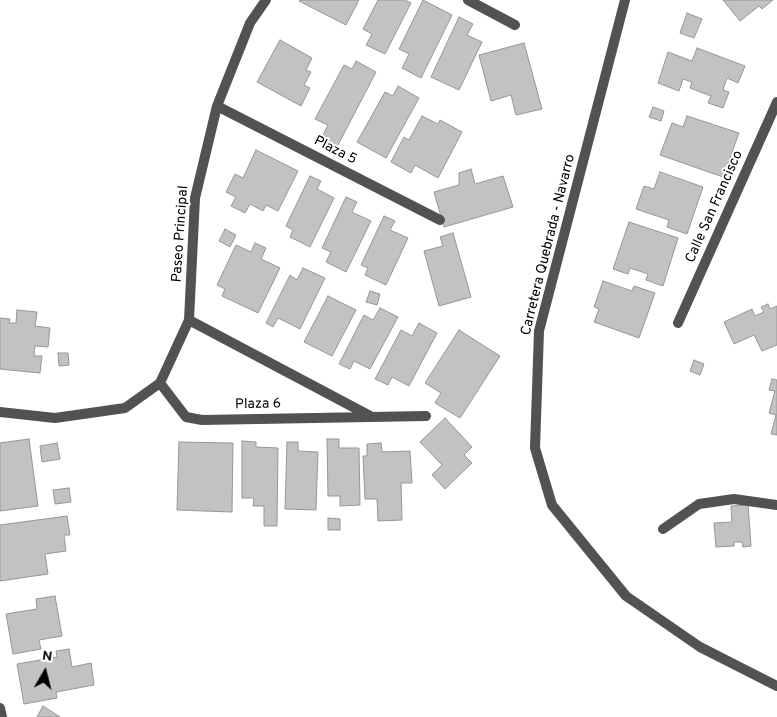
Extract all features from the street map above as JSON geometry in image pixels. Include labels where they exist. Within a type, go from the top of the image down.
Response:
[{"type":"street","name":"Paseo Principal","points":[[0,412],[56,418],[125,408],[160,383],[189,320],[195,198],[217,106],[250,23],[266,0]]},
{"type":"street","points":[[468,0],[515,25]]},
{"type":"street","name":"Carretera Quebrada - Navarro","points":[[625,0],[539,331],[534,448],[552,505],[626,596],[700,648],[777,686]]},
{"type":"street","name":"Calle San Francisco","points":[[678,323],[777,102]]},
{"type":"street","name":"Plaza 5","points":[[217,106],[440,220]]},
{"type":"street","name":"Plaza 6","points":[[189,320],[373,417]]},
{"type":"street","name":"Plaza 6","points":[[160,383],[186,416],[202,420],[426,416]]},
{"type":"street","points":[[663,528],[699,504],[734,499],[777,505]]},
{"type":"street","points":[[0,708],[2,717]]},
{"type":"building","points":[[300,0],[359,0],[346,25]]},
{"type":"building","points":[[378,0],[405,0],[411,3],[385,54],[366,45],[372,34],[363,29]]},
{"type":"building","points":[[423,0],[452,15],[421,78],[402,68],[409,54],[399,49]]},
{"type":"building","points":[[723,0],[773,0],[762,9],[759,6],[740,21]]},
{"type":"building","points":[[687,13],[702,19],[694,38],[680,33]]},
{"type":"building","points":[[459,17],[473,24],[467,35],[482,42],[459,90],[431,77]]},
{"type":"building","points":[[280,40],[312,58],[306,70],[311,72],[304,85],[310,88],[301,106],[257,82]]},
{"type":"building","points":[[524,43],[542,109],[516,115],[511,95],[491,101],[479,55]]},
{"type":"building","points":[[697,48],[745,66],[738,83],[727,78],[723,90],[729,92],[723,108],[708,103],[711,96],[690,88],[692,82],[683,79],[679,91],[658,83],[668,52],[692,61]]},
{"type":"building","points":[[356,61],[376,72],[337,147],[321,139],[328,125],[315,119],[344,65],[352,69]]},
{"type":"building","points":[[398,86],[419,98],[386,158],[357,142],[385,92],[393,96]]},
{"type":"building","points":[[653,107],[664,111],[661,121],[649,117]]},
{"type":"building","points":[[422,116],[438,124],[440,120],[462,132],[438,178],[415,165],[411,173],[391,162],[404,137],[409,140]]},
{"type":"building","points":[[687,116],[739,133],[723,177],[660,155],[672,123],[683,127]]},
{"type":"building","points":[[256,150],[298,171],[278,211],[266,205],[263,211],[250,204],[245,213],[231,206],[236,197],[226,192],[235,174],[243,178]]},
{"type":"building","points":[[471,169],[475,184],[503,176],[513,207],[444,227],[434,192],[459,185],[459,173]]},
{"type":"building","points":[[660,172],[703,187],[687,234],[667,227],[669,220],[636,209],[644,186],[654,189]]},
{"type":"building","points":[[310,176],[321,181],[317,189],[334,198],[310,247],[290,237],[293,230],[286,226]]},
{"type":"building","points":[[346,197],[357,202],[352,212],[371,221],[346,272],[326,262],[331,252],[322,248]]},
{"type":"building","points":[[384,216],[395,221],[390,230],[408,238],[386,285],[365,275],[368,268],[361,265]]},
{"type":"building","points":[[629,222],[678,238],[663,286],[646,280],[648,274],[630,268],[628,274],[613,269]]},
{"type":"building","points":[[225,229],[236,235],[230,247],[219,241]]},
{"type":"building","points":[[453,233],[471,297],[439,306],[424,251],[443,246],[440,237]]},
{"type":"building","points":[[255,243],[266,248],[261,259],[280,268],[258,313],[222,296],[225,289],[217,285],[236,245],[251,252]]},
{"type":"building","points":[[303,268],[325,278],[300,329],[278,318],[273,327],[266,323],[290,275],[297,280]]},
{"type":"building","points":[[603,281],[632,291],[634,286],[655,293],[639,338],[594,322],[599,309],[594,307]]},
{"type":"building","points":[[370,291],[380,294],[377,305],[366,302]]},
{"type":"building","points":[[328,296],[356,310],[332,356],[304,342]]},
{"type":"building","points":[[768,304],[770,309],[777,306],[777,345],[762,351],[754,335],[734,344],[724,322],[752,309],[755,316],[764,312],[761,307]]},
{"type":"building","points":[[380,308],[398,317],[370,369],[354,361],[350,369],[339,364],[364,315],[373,320]]},
{"type":"building","points":[[17,310],[37,312],[35,326],[50,328],[48,347],[35,346],[34,356],[42,356],[40,373],[0,369],[0,318],[10,319],[9,323],[16,323]]},
{"type":"building","points":[[419,323],[437,333],[409,386],[392,377],[388,385],[375,379],[401,330],[412,336]]},
{"type":"building","points":[[459,330],[500,356],[460,418],[435,403],[441,393],[425,383]]},
{"type":"building","points":[[58,353],[68,353],[69,365],[59,366]]},
{"type":"building","points":[[694,360],[704,364],[700,375],[690,371]]},
{"type":"building","points":[[772,379],[777,380],[777,435],[771,434],[776,415],[769,413],[775,391],[769,390]]},
{"type":"building","points":[[445,418],[472,447],[464,455],[472,463],[445,489],[432,475],[442,465],[420,442]]},
{"type":"building","points":[[29,439],[38,506],[0,511],[0,443]]},
{"type":"building","points":[[327,439],[339,439],[339,448],[359,448],[360,505],[340,506],[340,496],[328,496]]},
{"type":"building","points":[[242,441],[256,442],[256,447],[278,448],[277,526],[264,526],[264,506],[253,506],[254,498],[242,498]]},
{"type":"building","points":[[179,442],[233,443],[232,512],[177,510]]},
{"type":"building","points":[[287,442],[298,442],[298,451],[318,452],[316,510],[285,509]]},
{"type":"building","points":[[57,443],[60,459],[42,462],[40,446]]},
{"type":"building","points":[[381,443],[382,452],[410,451],[412,483],[401,483],[402,520],[378,521],[377,499],[365,499],[363,456],[367,456],[367,444]]},
{"type":"building","points":[[69,488],[71,502],[55,504],[53,490]]},
{"type":"building","points":[[748,505],[751,546],[743,547],[742,542],[734,542],[734,546],[716,547],[714,523],[732,522],[731,506]]},
{"type":"building","points":[[67,516],[70,535],[64,535],[66,551],[45,554],[48,574],[0,581],[0,525]]},
{"type":"building","points":[[328,518],[340,519],[340,530],[328,530]]},
{"type":"building","points":[[55,596],[62,636],[39,640],[41,649],[13,654],[6,614],[37,609],[36,599]]},
{"type":"building","points":[[69,649],[72,667],[91,663],[94,685],[56,692],[57,698],[24,704],[17,664],[57,657],[56,651]]},
{"type":"building","points":[[43,706],[60,717],[37,717]]}]
